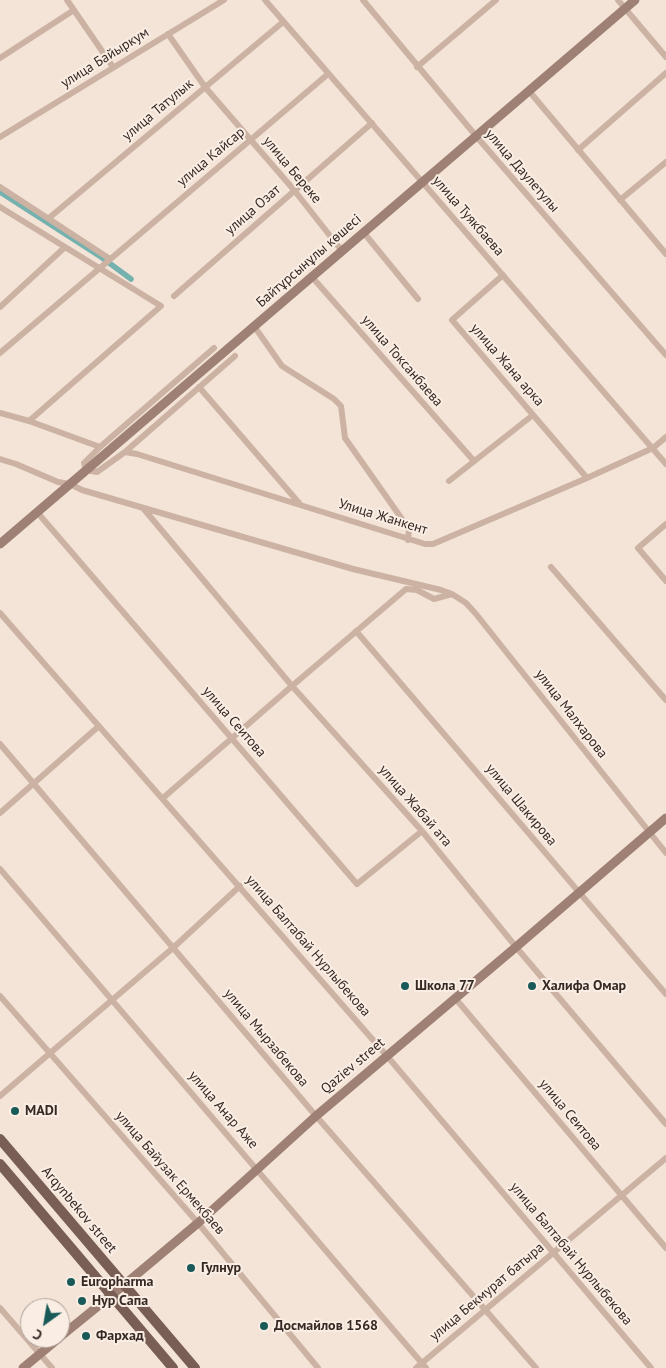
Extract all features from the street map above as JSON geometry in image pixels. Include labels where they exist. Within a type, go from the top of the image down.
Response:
[{"type":"main road","name":"Arqynbekov street","points":[[0,1139],[195,1368]]},
{"type":"main road","points":[[0,1164],[173,1368]]},
{"type":"street","points":[[69,0],[113,68]]},
{"type":"street","name":"улица Байыркум","points":[[0,137],[224,0]]},
{"type":"street","name":"улица Туякбаева","points":[[265,0],[666,464]]},
{"type":"street","name":"улица Даулетулы","points":[[363,0],[476,136],[666,355]]},
{"type":"street","points":[[418,67],[496,0]]},
{"type":"street","points":[[618,0],[666,57]]},
{"type":"street","name":"Байтұрсынұлы көшесі","points":[[0,544],[635,0]]},
{"type":"street","points":[[0,58],[74,10]]},
{"type":"street","name":"улица Татулык","points":[[49,218],[283,22]]},
{"type":"street","name":"улица Береке","points":[[168,34],[205,87],[294,190],[342,251]]},
{"type":"street","points":[[578,150],[666,73]]},
{"type":"street","name":"улица Кайсар","points":[[100,268],[328,74]]},
{"type":"street","points":[[529,91],[666,254]]},
{"type":"street","name":"улица Озат","points":[[174,296],[372,123]]},
{"type":"street","points":[[620,200],[666,162]]},
{"type":"street","points":[[0,187],[110,259]]},
{"type":"street","points":[[0,207],[161,306],[29,421]]},
{"type":"street","points":[[364,233],[418,299]]},
{"type":"street","points":[[0,307],[64,248]]},
{"type":"street","points":[[1,351],[100,268]]},
{"type":"street","name":"улица Жана арка","points":[[503,275],[452,320],[587,478]]},
{"type":"street","name":"улица Токсанбаева","points":[[312,277],[474,461]]},
{"type":"street","points":[[254,326],[282,366],[334,399],[341,406],[345,438],[409,528],[408,540]]},
{"type":"street","points":[[214,348],[100,447],[84,463],[86,470],[97,472],[125,452],[235,356]]},
{"type":"street","points":[[199,388],[300,504]]},
{"type":"street","points":[[0,413],[85,440],[100,447]]},
{"type":"street","points":[[449,481],[533,415]]},
{"type":"street","name":"Улица Жанкент","points":[[125,452],[137,454],[300,504],[408,540],[433,544],[653,448],[666,437]]},
{"type":"street","points":[[0,459],[82,490],[354,569],[452,594]]},
{"type":"street","name":"улица Жабай ата","points":[[142,507],[292,686],[422,831],[516,947],[666,1124]]},
{"type":"street","name":"улица Сеитова","points":[[37,512],[357,884],[422,831]]},
{"type":"street","points":[[666,524],[638,548],[666,581]]},
{"type":"street","points":[[551,567],[666,700]]},
{"type":"street","points":[[163,798],[406,589],[417,590],[434,599],[452,594]]},
{"type":"street","name":"улица Малхарова","points":[[452,594],[466,603],[476,614],[666,853]]},
{"type":"street","name":"улица Балтабай Нурлыбекова","points":[[0,613],[387,1056],[651,1368]]},
{"type":"street","name":"улица Шакирова","points":[[356,631],[666,994]]},
{"type":"street","points":[[0,813],[99,726]]},
{"type":"street","name":"улица Мырзабекова","points":[[0,744],[316,1116],[536,1368]]},
{"type":"street","name":"Qaziev street","points":[[70,1330],[198,1223],[316,1116],[649,833],[664,823]]},
{"type":"street","name":"улица Анар Аже","points":[[0,869],[422,1366]]},
{"type":"street","points":[[0,1096],[174,947],[240,886]]},
{"type":"street","name":"улица Байузак Ермекбаев","points":[[0,996],[198,1223],[318,1368]]},
{"type":"street","name":"улица Сеитова","points":[[455,998],[666,1248]]},
{"type":"street","name":"улица Бекмурат батыра","points":[[422,1366],[486,1309],[666,1158]]},
{"type":"street","points":[[0,1308],[52,1368]]},
{"type":"street","name":"Qaziev street","points":[[23,1368],[48,1348]]},
{"type":"waterway","points":[[0,192],[101,257],[131,279]]},
{"type":"place","name":"Школа 77","points":[[405,986]]},
{"type":"place","name":"Халифа Омар","points":[[532,986]]},
{"type":"place","name":"MADI","points":[[15,1111]]},
{"type":"place","name":"Гулнур","points":[[191,1268]]},
{"type":"place","name":"Europharma","points":[[71,1282]]},
{"type":"place","name":"Нур Сапа","points":[[82,1301]]},
{"type":"place","name":"Досмайлов 1568","points":[[264,1326]]},
{"type":"place","name":"Фархад","points":[[86,1336]]}]
